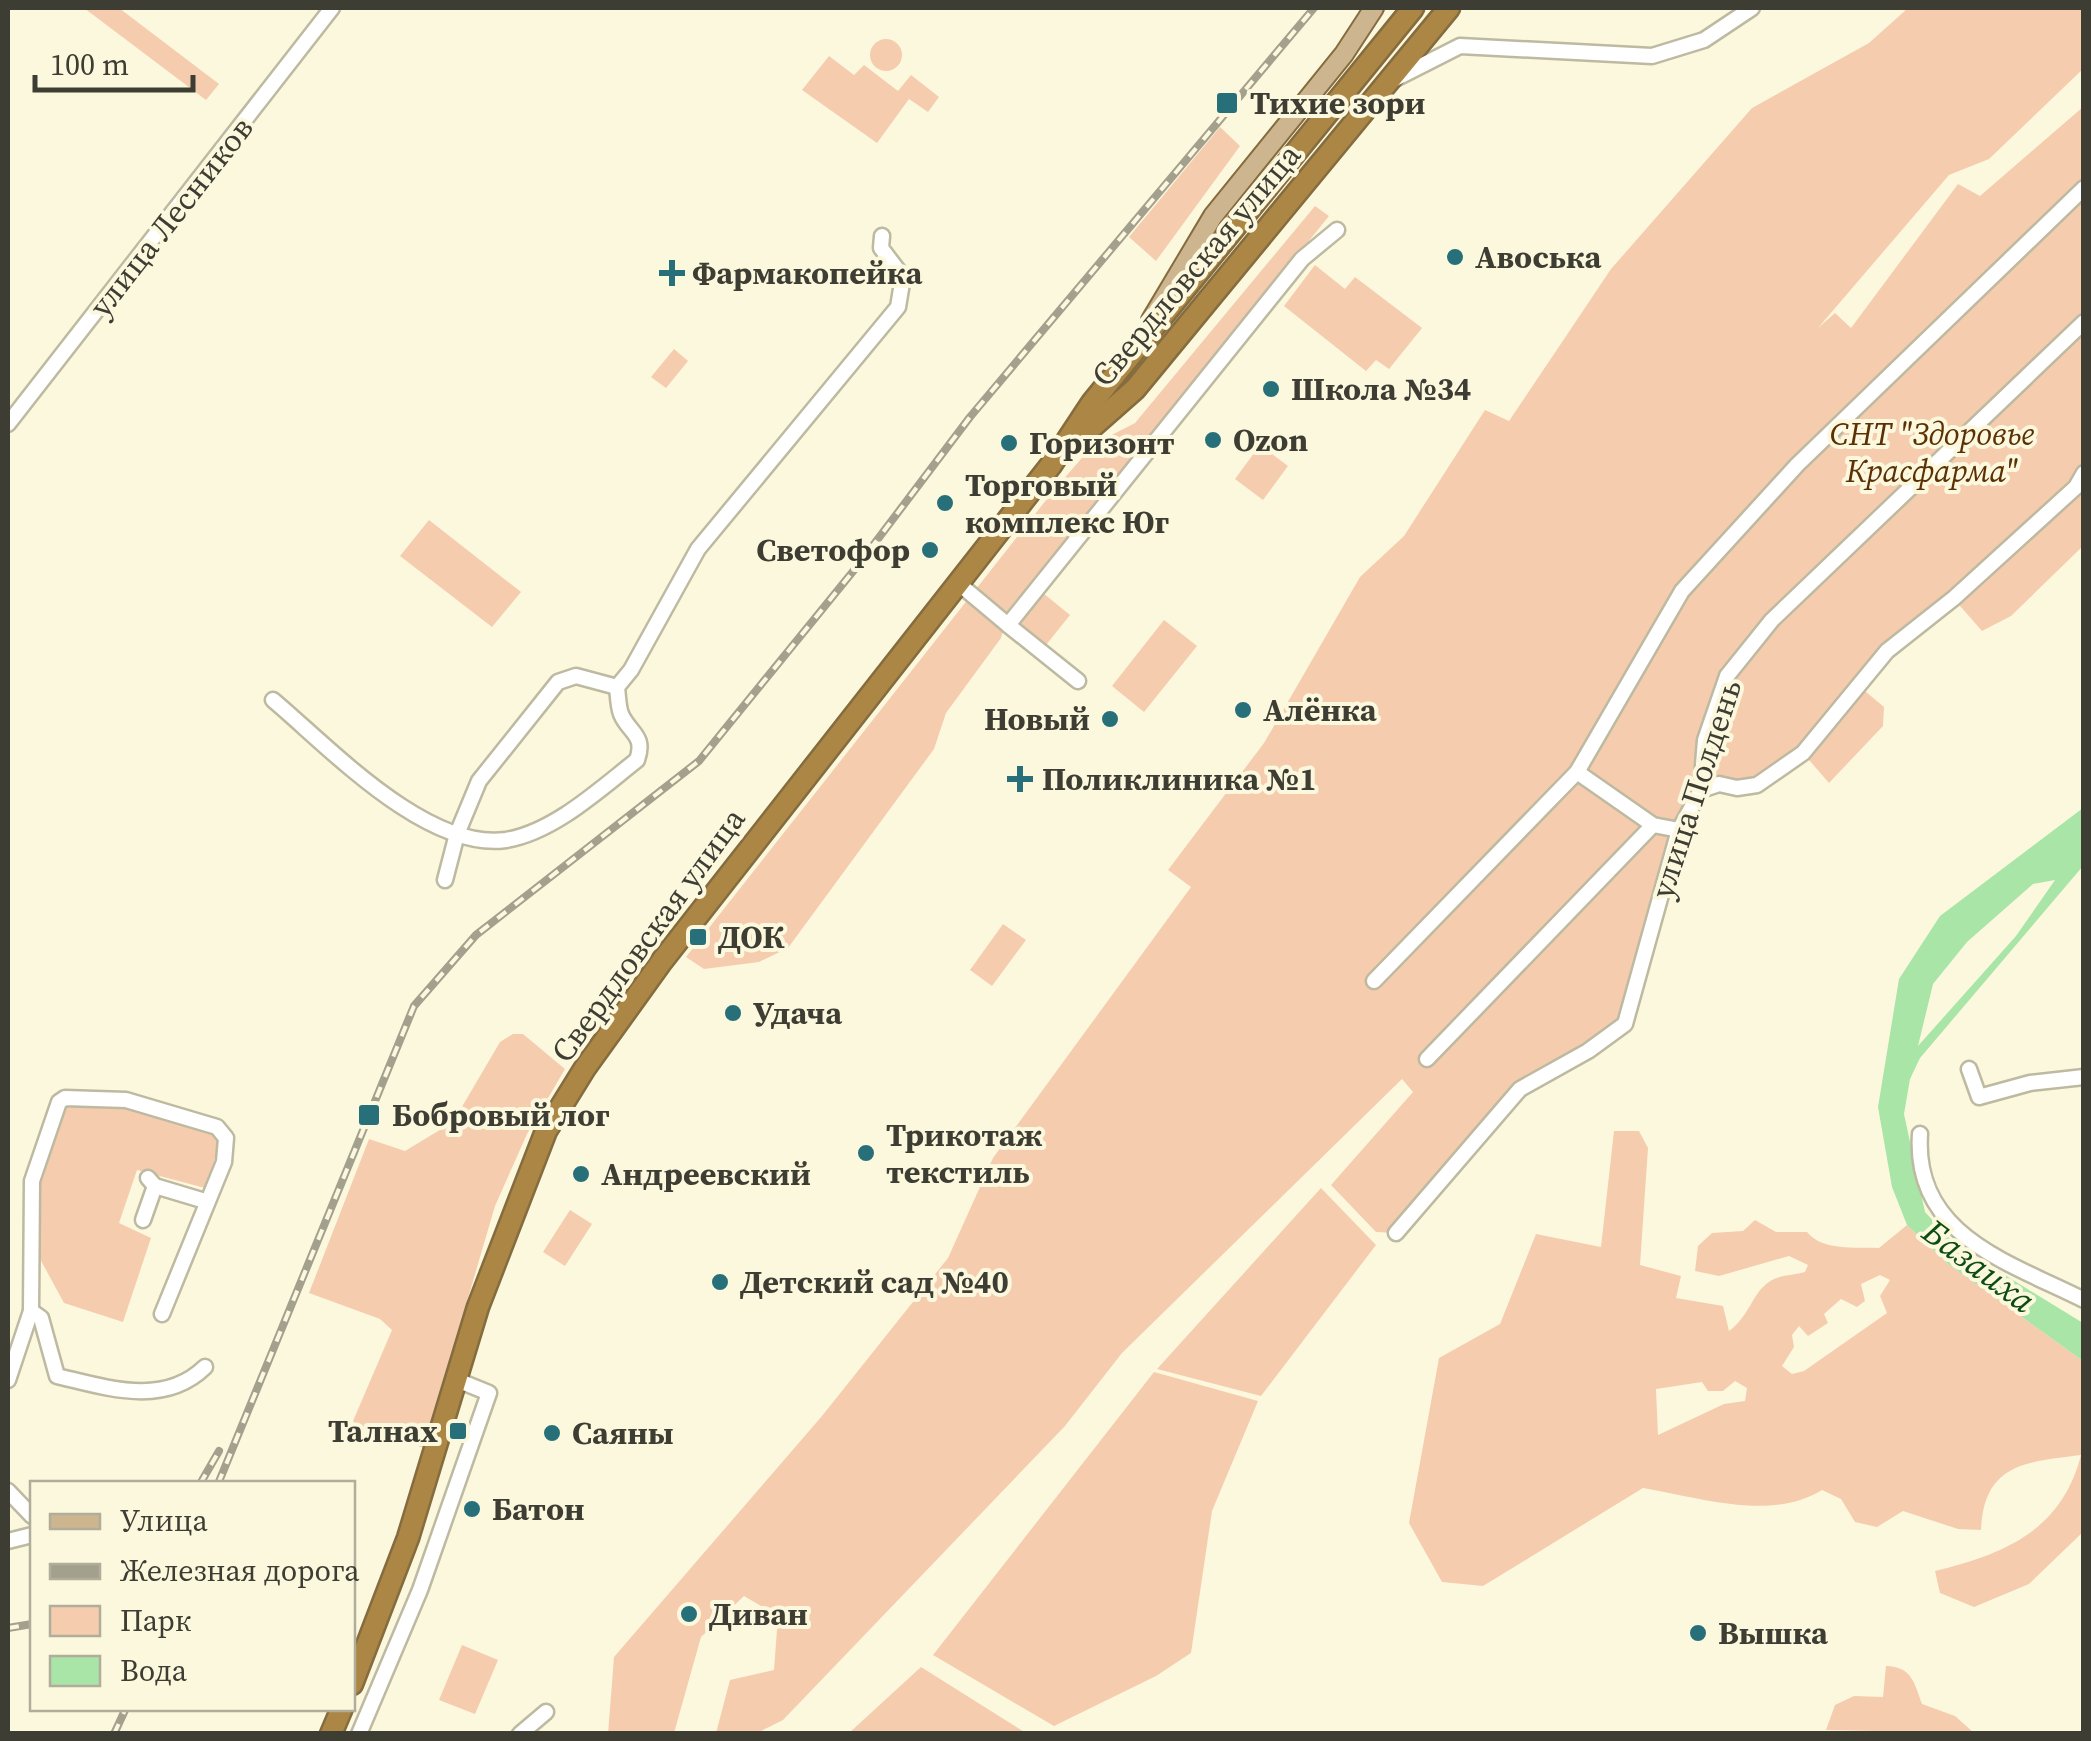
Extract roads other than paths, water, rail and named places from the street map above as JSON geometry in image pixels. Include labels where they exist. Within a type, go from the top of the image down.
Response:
[{"type":"highway","name":"Свердловская улица","points":[[1054,460],[1135,389],[1449,8]]},
{"type":"highway","name":"Свердловская улица","points":[[355,1673],[408,1538],[527,1171],[585,1068],[794,789],[1054,460],[1123,366],[1408,9]]},
{"type":"main road","points":[[1123,366],[1213,216],[1304,106],[1374,8]]},
{"type":"street","name":"улица Лесников","points":[[8,424],[332,8]]},
{"type":"street","points":[[1386,84],[1460,46],[1652,56],[1704,40],[1752,8]]},
{"type":"street","points":[[1374,981],[1577,772],[1682,590],[1796,465],[2084,188]]},
{"type":"street","points":[[1013,628],[1302,259],[1337,230]]},
{"type":"street","points":[[273,700],[383,794],[457,834],[505,840],[577,806],[636,760],[641,748],[638,735],[621,715],[617,687],[632,670],[698,549],[898,307],[903,277],[880,248],[882,236]]},
{"type":"street","name":"улица Полдень","points":[[1396,1232],[1520,1088],[1588,1051],[1625,1024],[1679,830],[1701,790],[1705,740],[1727,676],[1772,620],[2084,322]]},
{"type":"street","points":[[1701,790],[1719,784],[1738,788],[1757,785],[1803,753],[1887,651],[2062,500],[2084,473]]},
{"type":"street","points":[[958,582],[1078,681]]},
{"type":"street","points":[[445,880],[457,834],[479,781],[558,682],[576,676],[617,687]]},
{"type":"street","points":[[1577,772],[1654,825],[1679,830]]},
{"type":"street","points":[[1427,1059],[1654,825]]},
{"type":"street","points":[[1969,1069],[1979,1097],[2030,1083],[2084,1076]]},
{"type":"street","points":[[8,1380],[31,1311],[32,1180],[60,1102],[65,1098],[126,1100],[217,1126],[226,1138],[224,1162],[162,1314]]},
{"type":"street","points":[[1920,1134],[1918,1160],[1924,1188],[1960,1236],[2084,1300]]},
{"type":"street","points":[[144,1220],[152,1182],[205,1201]]},
{"type":"street","points":[[31,1311],[42,1318],[58,1376],[136,1392],[170,1391],[189,1382],[205,1367]]},
{"type":"street","points":[[359,1734],[420,1590],[489,1393],[457,1380]]},
{"type":"street","points":[[8,1491],[30,1514]]},
{"type":"street","points":[[520,1734],[546,1712]]},
{"type":"water","name":"Базаиха","points":[[2083,808],[2083,866],[1920,1058],[1910,1079],[1904,1114],[1925,1212],[1956,1245],[2083,1323],[2083,1361],[1948,1264],[1907,1225],[1892,1187],[1878,1107],[1899,979],[1940,916]],"holes":[[[2055,880],[2016,936],[1918,1046],[1933,984],[1967,942],[2033,884]]]},
{"type":"railway","points":[[219,1481],[414,1006],[476,935],[699,761],[859,564],[970,417],[1314,8]]},
{"type":"railway","points":[[202,1481],[219,1451]]},
{"type":"railway","points":[[8,1628],[30,1624]]},
{"type":"railway","points":[[114,1734],[125,1711]]},
{"type":"place","name":"Тихие зори","points":[[1227,103]]},
{"type":"place","name":"Авоська","points":[[1455,257]]},
{"type":"place","name":"Фармакопейка","points":[[672,273]]},
{"type":"place","name":"Школа №34","points":[[1271,389]]},
{"type":"place","name":"Ozon","points":[[1213,440]]},
{"type":"place","name":"Горизонт","points":[[1009,443]]},
{"type":"place","name":"Торговый комплекс Юг","points":[[945,503]]},
{"type":"place","name":"Светофор","points":[[930,550]]},
{"type":"place","name":"Алёнка","points":[[1243,710]]},
{"type":"place","name":"Новый","points":[[1110,719]]},
{"type":"place","name":"Поликлиника №1","points":[[1020,779]]},
{"type":"place","name":"ДОК","points":[[698,937]]},
{"type":"place","name":"Удача","points":[[733,1013]]},
{"type":"place","name":"Бобровый лог","points":[[369,1115]]},
{"type":"place","name":"Трикотаж текстиль","points":[[866,1153]]},
{"type":"place","name":"Андреевский","points":[[581,1174]]},
{"type":"place","name":"Детский сад №40","points":[[720,1282]]},
{"type":"place","name":"Талнах","points":[[458,1431]]},
{"type":"place","name":"Саяны","points":[[552,1433]]},
{"type":"place","name":"Батон","points":[[472,1509]]},
{"type":"place","name":"Диван","points":[[689,1614]]},
{"type":"place","name":"Вышка","points":[[1698,1633]]},
{"type":"park label","name":"СНТ \"Здоровье Красфарма\"","points":[[1932,452]]}]
